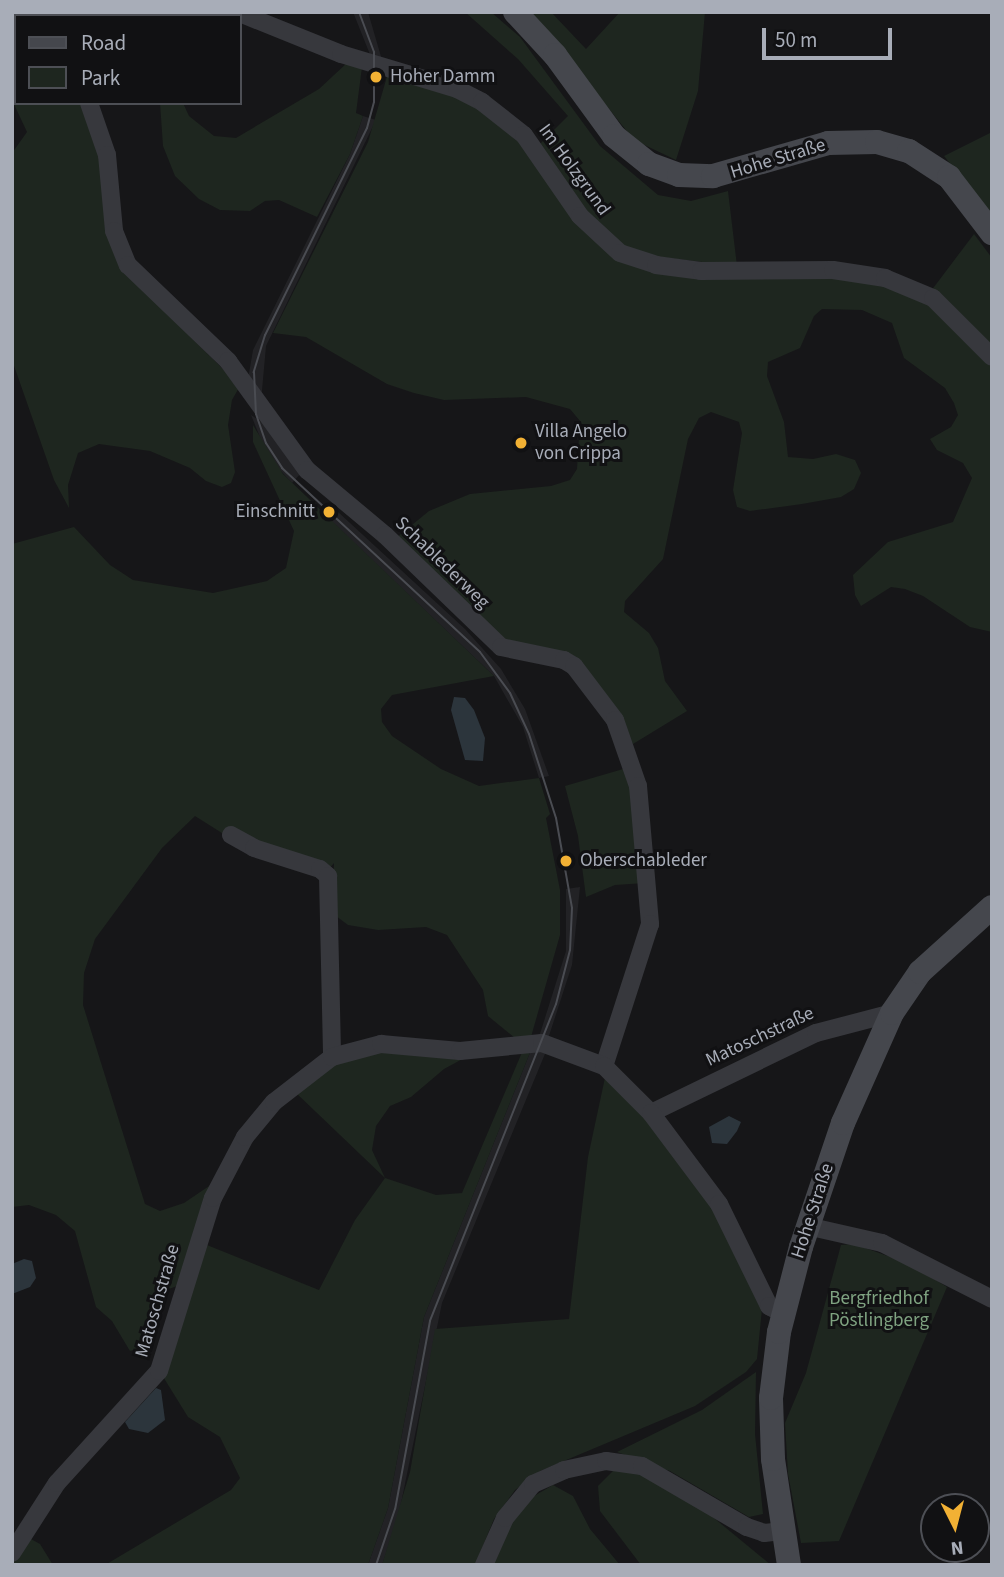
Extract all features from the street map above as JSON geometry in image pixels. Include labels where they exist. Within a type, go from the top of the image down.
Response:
[{"type":"main road","name":"Hohe Straße","points":[[515,12],[555,55],[614,136],[649,164],[687,176],[724,175],[828,143],[877,142],[909,151],[949,177],[992,233]]},
{"type":"main road","name":"Hohe Straße","points":[[789,1565],[782,1531],[771,1412],[783,1314],[807,1226],[843,1123],[891,1013],[927,965],[992,907]]},
{"type":"street","name":"Im Holzgrund","points":[[242,14],[341,54],[457,89],[482,102],[524,135],[596,234],[629,257],[701,271],[833,270],[885,278],[933,298],[992,357]]},
{"type":"street","name":"Schablederweg","points":[[90,105],[107,155],[114,231],[128,265],[228,361],[307,470],[385,535],[501,647],[564,660],[574,666],[625,739],[642,817],[650,924],[604,1066]]},
{"type":"street","points":[[231,835],[254,848],[328,876],[332,1056]]},
{"type":"street","name":"Matoschstraße","points":[[651,1113],[816,1033],[891,1013]]},
{"type":"street","name":"Matoschstraße","points":[[12,1553],[57,1483],[159,1371],[209,1209],[245,1137],[274,1102],[332,1056],[381,1044],[469,1051],[542,1043],[604,1066],[651,1113],[719,1204],[769,1306],[783,1314]]},
{"type":"street","points":[[807,1226],[882,1243],[992,1299]]},
{"type":"street","points":[[484,1565],[518,1499],[548,1475],[579,1465],[606,1461],[642,1466],[747,1527],[764,1533],[782,1531]]},
{"type":"shaded area","points":[[353,12],[368,12],[382,60],[371,57]]},
{"type":"shaded area","points":[[363,116],[376,120],[266,346],[261,401],[248,379],[253,350],[350,154]]},
{"type":"shaded area","points":[[251,415],[263,423],[302,472],[292,483],[268,457]]},
{"type":"shaded area","points":[[337,511],[465,629],[501,669],[525,709],[549,776],[539,778],[523,727],[494,676],[329,519]]},
{"type":"shaded area","points":[[454,697],[465,698],[474,710],[485,738],[483,761],[465,760],[451,710]]},
{"type":"shaded area","points":[[580,887],[572,965],[548,1039],[539,1037],[566,951],[566,889]]},
{"type":"shaded area","points":[[547,1049],[442,1303],[398,1518],[382,1565],[368,1565],[388,1508],[424,1317],[531,1050]]},
{"type":"shaded area","points":[[729,1116],[741,1122],[737,1131],[727,1144],[712,1143],[709,1127]]},
{"type":"shaded area","points":[[24,1259],[32,1261],[36,1278],[30,1287],[12,1294],[12,1264]]},
{"type":"shaded area","points":[[156,1388],[161,1390],[165,1420],[148,1433],[129,1429],[125,1422]]},
{"type":"green space","points":[[465,12],[491,12],[520,37],[600,146],[658,195],[691,201],[728,191],[737,266],[634,254],[598,229],[539,145],[568,116],[518,59]]},
{"type":"green space","points":[[531,12],[551,12],[586,49],[620,12],[705,12],[698,91],[676,160],[634,140]]},
{"type":"green space","points":[[348,62],[362,67],[356,113],[363,116],[350,154],[317,217],[279,200],[265,201],[250,211],[220,210],[199,199],[175,176],[163,146],[160,105],[184,105],[189,116],[214,136],[236,138],[319,89]]},
{"type":"green space","points":[[388,73],[473,102],[525,142],[547,175],[637,264],[855,276],[930,301],[992,363],[992,632],[970,627],[923,596],[905,589],[891,587],[861,606],[855,595],[853,575],[888,542],[953,522],[972,478],[963,463],[937,450],[930,439],[951,427],[958,415],[945,388],[904,358],[892,323],[862,310],[822,309],[814,316],[800,348],[768,362],[767,376],[784,422],[788,457],[813,459],[836,454],[855,460],[861,473],[854,489],[841,497],[802,504],[750,511],[737,507],[733,490],[742,433],[739,422],[711,412],[699,418],[688,439],[663,559],[625,601],[624,612],[649,633],[658,648],[665,681],[687,711],[633,744],[592,676],[499,638],[396,538],[429,511],[470,494],[551,486],[570,480],[577,469],[580,421],[570,409],[526,397],[444,400],[414,393],[387,384],[306,337],[273,333],[368,142]]},
{"type":"green space","points":[[14,105],[84,105],[97,136],[132,279],[240,386],[232,400],[228,425],[235,472],[231,483],[222,487],[206,481],[190,468],[150,451],[99,444],[78,453],[68,485],[69,508],[54,480],[12,360],[12,153],[27,132]]},
{"type":"green space","points":[[992,132],[992,216],[944,156]]},
{"type":"green space","points":[[974,234],[992,258],[992,346],[931,291]]},
{"type":"green space","points":[[253,425],[283,474],[494,676],[392,695],[381,709],[382,722],[392,736],[441,769],[479,786],[539,778],[550,814],[546,818],[560,890],[560,935],[531,1037],[515,1038],[488,1016],[483,990],[447,935],[426,927],[378,930],[348,925],[332,913],[334,863],[321,878],[252,852],[195,816],[162,848],[95,939],[84,973],[83,1005],[145,1204],[160,1211],[184,1203],[215,1182],[180,1285],[166,1290],[155,1302],[139,1349],[130,1351],[112,1321],[96,1307],[75,1231],[56,1215],[29,1205],[12,1207],[12,544],[74,527],[110,565],[133,580],[213,593],[267,581],[286,568],[294,531],[253,442]]},
{"type":"green space","points":[[630,767],[645,883],[615,885],[586,897],[578,836],[565,786]]},
{"type":"green space","points":[[523,1050],[531,1050],[424,1317],[388,1508],[368,1565],[105,1565],[231,1490],[240,1478],[220,1437],[188,1417],[162,1375],[202,1243],[319,1290],[355,1220],[385,1178],[436,1195],[462,1193]]},
{"type":"green space","points":[[370,1052],[468,1056],[444,1069],[411,1097],[390,1106],[376,1126],[372,1150],[385,1178],[294,1091],[343,1059]]},
{"type":"green space","points":[[606,1073],[704,1188],[762,1309],[757,1359],[746,1372],[695,1406],[540,1471],[515,1490],[494,1519],[475,1565],[382,1565],[410,1472],[435,1329],[569,1319],[588,1157]]},
{"type":"green space","name":"Bergfriedhof Pöstlingberg","points":[[854,1244],[910,1264],[947,1287],[839,1541],[801,1543],[788,1474],[785,1423],[806,1373],[841,1245]]},
{"type":"green space","points":[[756,1372],[755,1434],[763,1514],[749,1517],[670,1471],[617,1452],[702,1410]]},
{"type":"green space","points":[[616,1468],[629,1468],[703,1509],[771,1565],[641,1565],[600,1511],[598,1486]]},
{"type":"green space","points":[[553,1485],[573,1496],[590,1529],[620,1565],[492,1565],[514,1518],[529,1499]]},
{"type":"green space","points":[[29,1538],[40,1544],[53,1565],[12,1565]]},
{"type":"tram line","points":[[359,12],[374,52],[374,102],[367,128],[265,335],[254,372],[256,414],[266,443],[282,468],[480,652],[510,693],[529,734],[556,818],[572,908],[570,950],[556,1004],[430,1321],[395,1509],[376,1565]]},
{"type":"place","name":"Hoher Damm","points":[[376,77]]},
{"type":"place","name":"Villa Angelo von Crippa","points":[[521,443]]},
{"type":"place","name":"Einschnitt","points":[[329,512]]},
{"type":"place","name":"Oberschableder","points":[[566,861]]}]
